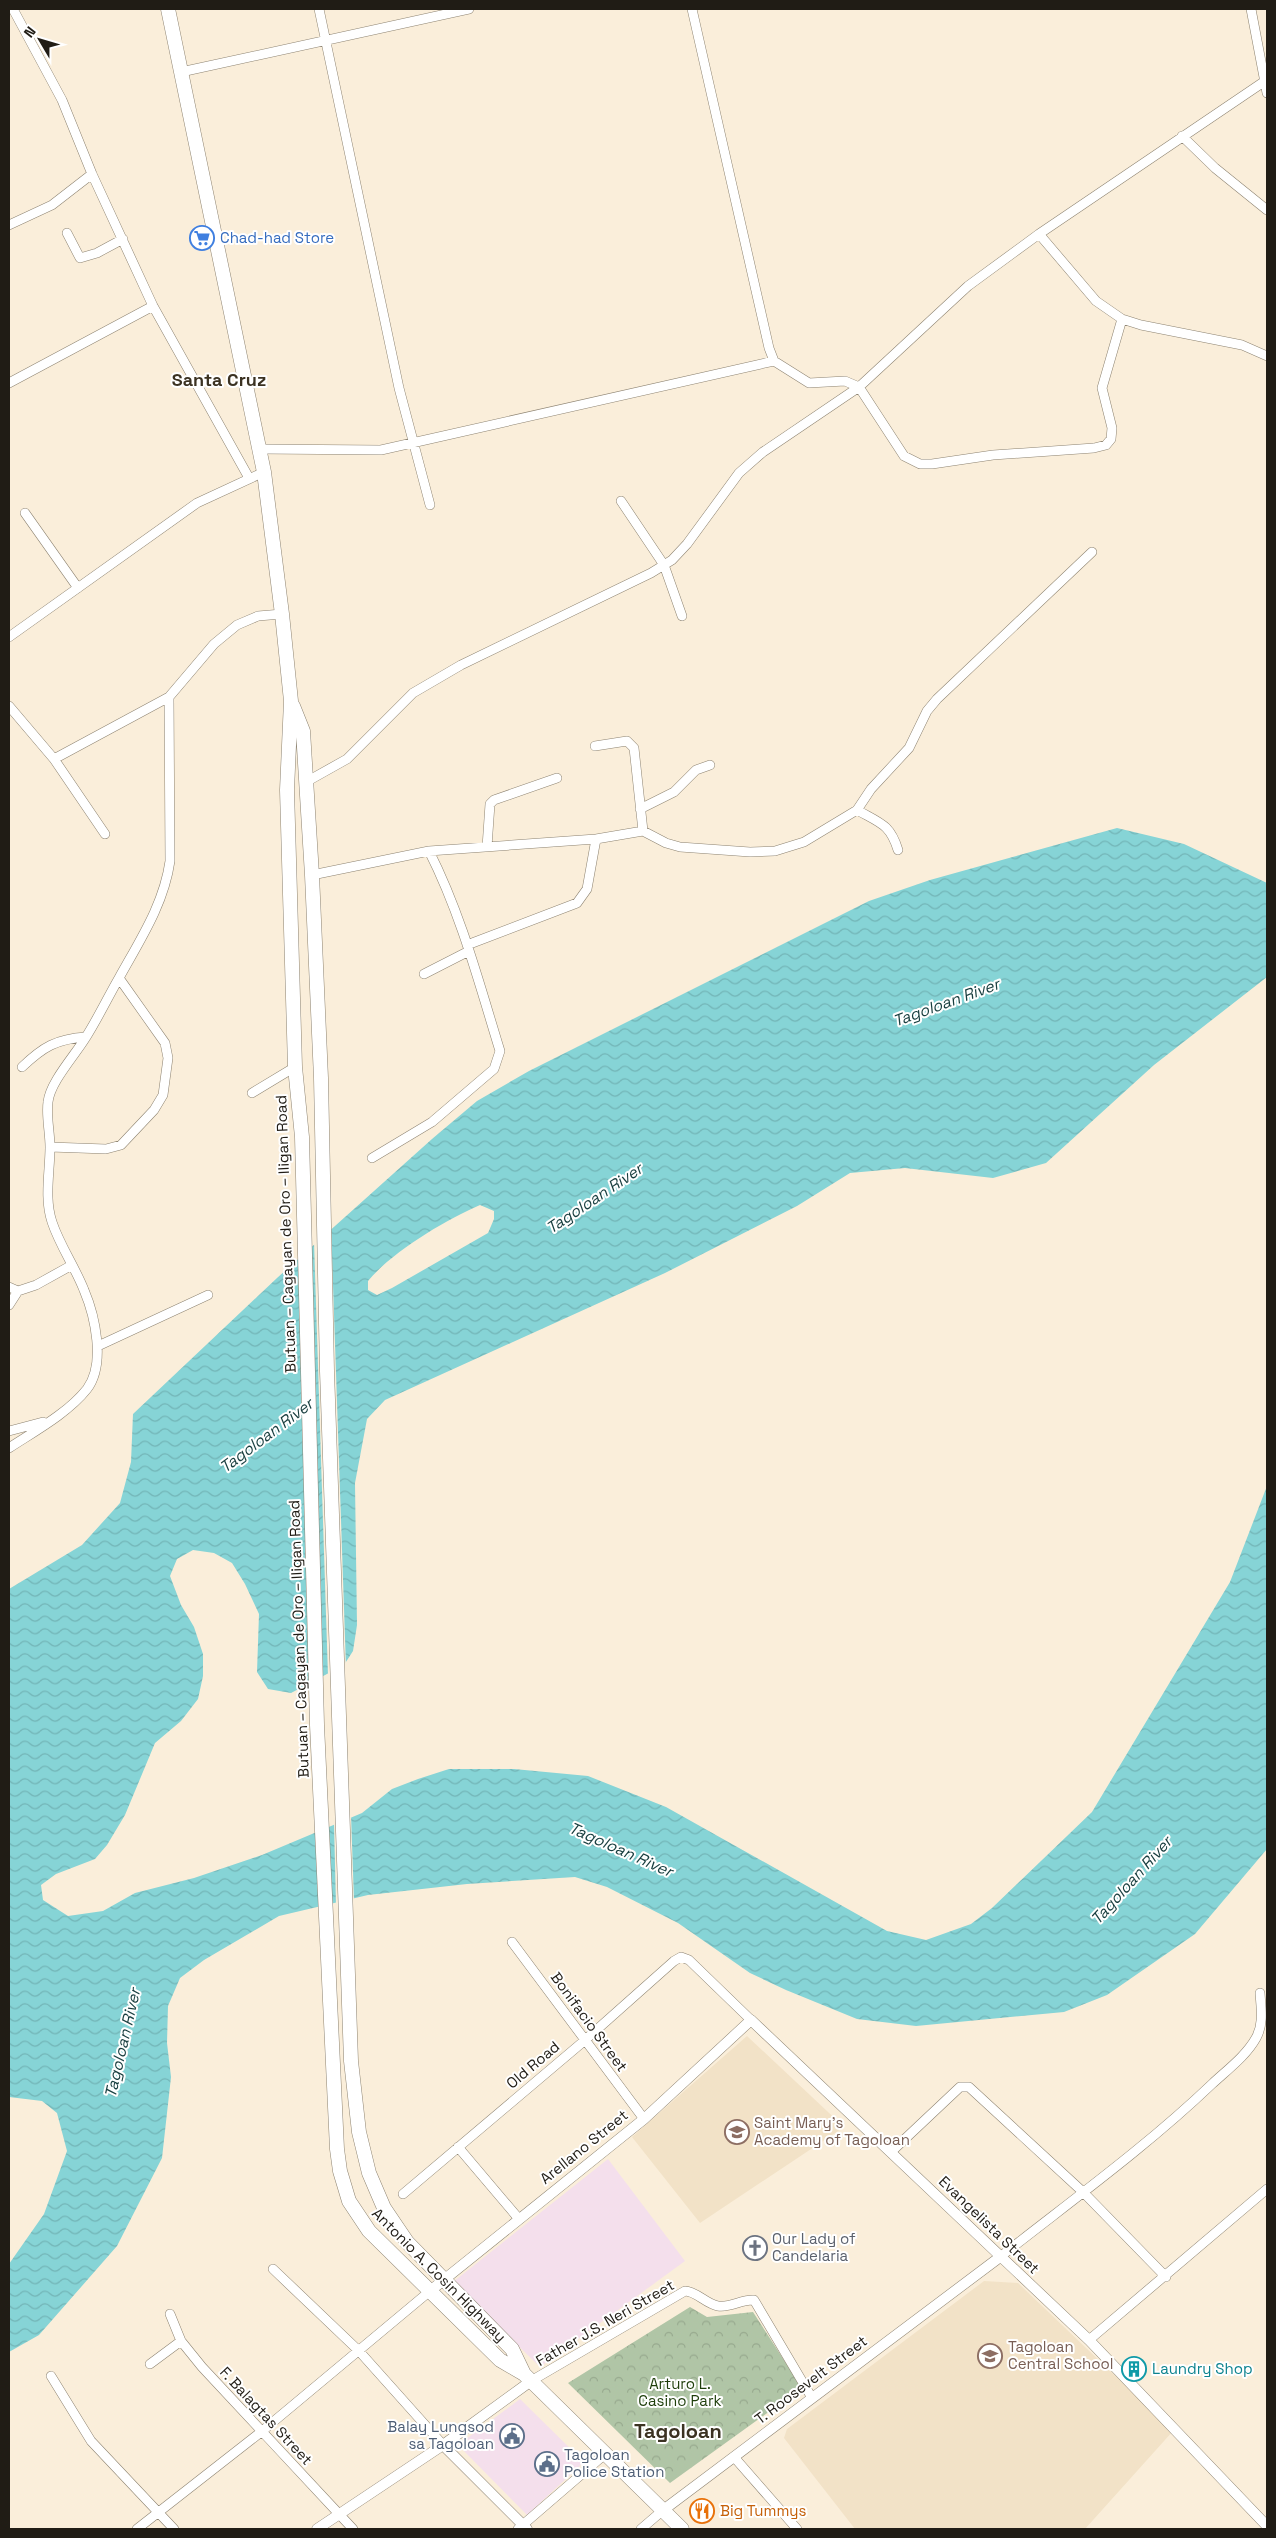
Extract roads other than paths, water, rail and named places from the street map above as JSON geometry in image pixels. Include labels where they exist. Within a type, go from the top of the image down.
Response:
[{"type":"highway","name":"Butuan – Cagayan de Oro – Iligan Road","points":[[168,9],[264,472],[291,701],[287,790],[295,1067],[302,1137],[317,1725],[333,2066]]},
{"type":"highway","name":"Butuan – Cagayan de Oro – Iligan Road","points":[[291,701],[303,731],[312,875],[321,1078],[323,1221],[352,2061]]},
{"type":"highway","name":"Antonio A. Cosin Highway","points":[[352,2061],[359,2132],[376,2191],[407,2242],[512,2349],[528,2378]]},
{"type":"highway","name":"Antonio A. Cosin Highway","points":[[333,2066],[337,2150],[340,2171],[349,2201],[369,2231],[500,2360],[528,2378],[682,2529]]},
{"type":"street","points":[[13,9],[62,100],[92,174],[153,306],[250,478]]},
{"type":"street","points":[[319,9],[399,388],[430,505]]},
{"type":"street","points":[[181,72],[470,9]]},
{"type":"street","points":[[692,9],[766,338],[774,361],[809,383],[845,381],[859,387],[904,456],[920,464],[1094,448],[1106,444],[1111,439],[1112,428],[1102,388],[1122,319]]},
{"type":"street","points":[[1251,9],[1267,93]]},
{"type":"street","points":[[306,782],[347,759],[412,693],[461,665],[504,646],[664,565],[686,544],[718,499],[745,468],[763,452],[859,387],[968,286],[1039,234],[1265,81]]},
{"type":"street","points":[[1182,136],[1215,168],[1267,210]]},
{"type":"street","points":[[9,225],[52,205],[92,174]]},
{"type":"street","points":[[67,233],[80,258],[123,239]]},
{"type":"street","points":[[1039,234],[1096,301],[1122,319],[1141,325],[1242,345],[1267,356]]},
{"type":"street","points":[[9,383],[153,306]]},
{"type":"street","points":[[259,449],[381,450],[774,361]]},
{"type":"street","points":[[9,637],[197,503],[264,472]]},
{"type":"street","points":[[621,501],[664,565],[682,616]]},
{"type":"street","points":[[25,513],[78,588]]},
{"type":"street","points":[[312,875],[429,851],[596,839],[643,831],[666,843],[680,847],[750,852],[775,851],[804,842],[857,810],[871,789],[909,748],[927,711],[1092,552]]},
{"type":"street","points":[[54,759],[169,697],[214,644],[237,625],[258,616],[282,614]]},
{"type":"street","points":[[9,1448],[50,1420],[81,1395],[91,1383],[98,1346],[96,1327],[85,1291],[49,1210],[50,1147],[48,1101],[51,1090],[86,1037],[158,906],[168,874],[170,861],[169,697]]},
{"type":"street","points":[[9,706],[54,759],[105,834]]},
{"type":"street","points":[[595,746],[626,741],[634,748],[643,831]]},
{"type":"street","points":[[640,809],[674,792],[696,770],[710,765]]},
{"type":"street","points":[[487,848],[490,804],[494,800],[557,778]]},
{"type":"street","points":[[857,810],[888,828],[893,834],[898,850]]},
{"type":"street","points":[[424,974],[468,948],[577,903],[587,890],[596,839]]},
{"type":"street","points":[[372,1158],[432,1122],[494,1069],[500,1051],[446,885],[429,851]]},
{"type":"street","points":[[50,1147],[106,1149],[121,1145],[154,1110],[163,1095],[168,1058],[165,1043],[119,978]]},
{"type":"street","points":[[22,1067],[52,1043],[66,1038],[86,1037]]},
{"type":"street","points":[[252,1093],[295,1067]]},
{"type":"street","points":[[9,1305],[18,1291],[36,1285],[72,1265]]},
{"type":"street","points":[[9,1287],[18,1291]]},
{"type":"street","points":[[98,1346],[208,1295]]},
{"type":"street","points":[[9,1431],[50,1420]]},
{"type":"street","name":"Bonifacio Street","points":[[512,1942],[644,2119]]},
{"type":"street","name":"Old Road","points":[[403,2194],[681,1957]]},
{"type":"street","name":"Evangelista Street","points":[[681,1957],[689,1960],[1089,2340],[1267,2526]]},
{"type":"street","points":[[1000,2257],[1194,2101],[1249,2047],[1256,2039],[1261,2022],[1260,1993]]},
{"type":"street","name":"Arellano Street","points":[[430,2291],[644,2119],[751,2020]]},
{"type":"street","points":[[892,2152],[960,2087],[965,2086],[1083,2192],[1166,2277]]},
{"type":"street","points":[[458,2147],[519,2219]]},
{"type":"street","points":[[1089,2340],[1166,2277],[1267,2189]]},
{"type":"street","name":"T. Roosevelt Street","points":[[641,2529],[734,2456],[1000,2257]]},
{"type":"street","points":[[274,2269],[359,2350],[443,2445],[523,2528],[605,2454]]},
{"type":"street","points":[[137,2529],[160,2513],[261,2432],[430,2291]]},
{"type":"street","name":"Father J.S. Neri Street","points":[[528,2378],[685,2291],[690,2291],[715,2305],[726,2306],[754,2300],[812,2398]]},
{"type":"street","name":"F. Balagtas Street","points":[[170,2314],[181,2341],[202,2368],[353,2529]]},
{"type":"street","points":[[150,2364],[181,2341]]},
{"type":"street","points":[[51,2376],[91,2441],[174,2529]]},
{"type":"street","points":[[317,2529],[443,2445],[528,2378]]},
{"type":"street","points":[[734,2456],[796,2529]]},
{"type":"water","name":"Tagoloan River","points":[[1117,828],[1184,844],[1267,883],[1267,977],[1154,1065],[1046,1163],[993,1178],[905,1168],[850,1173],[797,1206],[665,1273],[385,1400],[367,1419],[355,1483],[357,1625],[353,1651],[344,1665],[291,1693],[268,1689],[257,1672],[259,1614],[245,1584],[232,1563],[214,1553],[193,1550],[177,1559],[170,1576],[181,1605],[194,1627],[203,1654],[203,1676],[198,1699],[181,1721],[155,1743],[125,1815],[107,1845],[95,1859],[56,1874],[41,1885],[43,1900],[68,1916],[103,1911],[135,1893],[194,1878],[262,1855],[362,1813],[392,1789],[418,1779],[449,1769],[514,1769],[588,1776],[666,1807],[887,1931],[926,1940],[971,1924],[992,1908],[1092,1812],[1230,1582],[1267,1486],[1267,1849],[1195,1934],[1107,1995],[1064,2012],[916,2026],[857,2019],[786,1990],[750,1973],[678,1923],[607,1887],[575,1877],[467,1884],[368,1895],[279,1916],[204,1960],[180,1978],[168,2006],[167,2043],[171,2077],[162,2158],[117,2246],[39,2335],[9,2352],[9,2264],[44,2214],[67,2151],[57,2113],[42,2101],[9,2097],[9,1589],[82,1545],[120,1503],[131,1462],[133,1414],[277,1278],[477,1101],[529,1071],[869,901],[930,880]],"holes":[[[480,1205],[494,1211],[494,1219],[488,1233],[392,1288],[377,1295],[368,1290],[368,1281],[378,1270],[420,1238],[451,1219]]]},
{"type":"place","name":"Chad-had Store","points":[[202,238]]},
{"type":"place","name":"Saint Mary’s Academy of Tagoloan","points":[[737,2132]]},
{"type":"place","name":"Our Lady of Candelaria","points":[[755,2248]]},
{"type":"place","name":"Tagoloan Central School","points":[[990,2356]]},
{"type":"place","name":"Laundry Shop","points":[[1134,2369]]},
{"type":"place","name":"Balay Lungsod sa Tagoloan","points":[[512,2436]]},
{"type":"place","name":"Tagoloan Police Station","points":[[547,2464]]},
{"type":"place","name":"Big Tummys","points":[[702,2511]]},
{"type":"district","name":"Santa Cruz","points":[[219,380]]},
{"type":"district","name":"Tagoloan","points":[[678,2431]]},
{"type":"park label","name":"Arturo L. Casino Park","points":[[680,2392]]}]
